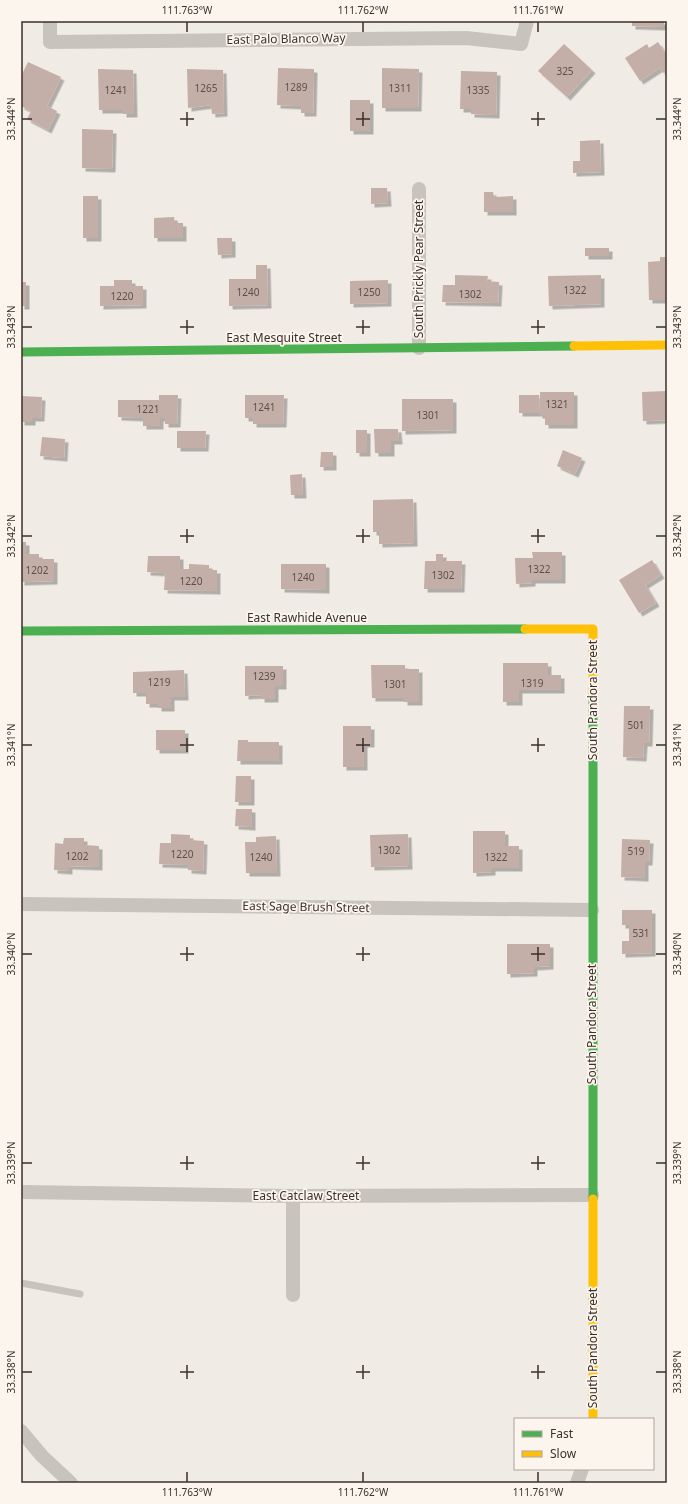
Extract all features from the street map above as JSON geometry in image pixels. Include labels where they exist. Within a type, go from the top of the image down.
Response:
[{"type":"street","name":"East Palo Blanco Way","points":[[50,21],[50,42],[466,38],[521,44],[527,21]]},
{"type":"street","name":"South Prickly Pear Street","points":[[419,189],[419,348]]},
{"type":"street","name":"East Mesquite Street","points":[[21,352],[667,345]]},
{"type":"street","name":"East Rawhide Avenue","points":[[21,631],[593,629]]},
{"type":"street","name":"South Pandora Street","points":[[593,629],[593,1418]]},
{"type":"street","name":"East Sage Brush Street","points":[[21,904],[592,910]]},
{"type":"street","name":"East Catclaw Street","points":[[21,1192],[293,1196],[592,1195]]},
{"type":"street","points":[[293,1196],[293,1295]]},
{"type":"street","points":[[21,1431],[42,1456],[71,1483]]},
{"type":"street","points":[[577,1483],[582,1470]]},
{"type":"lane","points":[[21,1283],[80,1294]]},
{"type":"building","points":[[632,21],[664,21],[664,27],[632,26]]},
{"type":"building","points":[[658,42],[667,56],[667,70],[663,73],[660,68],[640,81],[625,58],[647,44],[649,48]]},
{"type":"building","points":[[564,44],[592,70],[567,97],[538,71]]},
{"type":"building","points":[[28,62],[61,77],[47,106],[57,111],[48,130],[27,119],[31,111],[21,106],[21,76]]},
{"type":"building","points":[[278,68],[314,69],[313,113],[301,113],[301,106],[277,105]]},
{"type":"building","points":[[382,68],[419,69],[418,108],[382,108]]},
{"type":"building","points":[[98,69],[133,70],[134,114],[123,114],[123,110],[99,110]]},
{"type":"building","points":[[187,69],[223,70],[224,113],[212,114],[211,105],[188,108]]},
{"type":"building","points":[[461,71],[497,72],[496,115],[471,114],[471,109],[460,109]]},
{"type":"building","points":[[350,100],[370,100],[370,131],[350,131]]},
{"type":"building","points":[[82,129],[113,130],[112,169],[82,168]]},
{"type":"building","points":[[600,140],[601,172],[573,173],[573,161],[580,161],[580,141]]},
{"type":"building","points":[[371,188],[387,188],[388,203],[371,204]]},
{"type":"building","points":[[484,192],[493,192],[494,197],[513,196],[513,212],[484,212]]},
{"type":"building","points":[[83,196],[98,196],[98,238],[83,238]]},
{"type":"building","points":[[174,217],[175,223],[183,223],[183,238],[154,238],[154,218]]},
{"type":"building","points":[[217,238],[232,238],[232,254],[218,255]]},
{"type":"building","points":[[585,248],[609,248],[609,256],[585,256]]},
{"type":"building","points":[[660,257],[667,257],[667,300],[649,300],[648,262],[660,261]]},
{"type":"building","points":[[256,265],[267,265],[268,305],[229,306],[229,279],[256,279]]},
{"type":"building","points":[[455,275],[488,276],[487,281],[499,282],[498,303],[442,302],[443,285],[455,285]]},
{"type":"building","points":[[601,275],[601,304],[549,306],[548,276]]},
{"type":"building","points":[[114,280],[132,280],[132,286],[143,286],[143,305],[100,306],[100,286],[114,286]]},
{"type":"building","points":[[388,280],[388,303],[350,304],[350,281]]},
{"type":"building","points":[[21,282],[26,282],[26,306],[21,306]]},
{"type":"building","points":[[667,391],[667,420],[643,421],[642,392]]},
{"type":"building","points":[[540,392],[574,392],[574,425],[545,425],[545,415],[539,415]]},
{"type":"building","points":[[159,395],[178,395],[177,424],[165,424],[165,418],[160,418],[160,426],[143,426],[143,418],[118,417],[118,400],[159,400]]},
{"type":"building","points":[[245,395],[284,395],[283,424],[253,424],[253,418],[245,418]]},
{"type":"building","points":[[519,395],[539,395],[539,413],[519,413]]},
{"type":"building","points":[[21,396],[42,397],[41,418],[32,418],[32,422],[21,422]]},
{"type":"building","points":[[402,399],[453,399],[453,430],[402,431]]},
{"type":"building","points":[[374,429],[398,429],[399,441],[391,441],[391,453],[375,453]]},
{"type":"building","points":[[356,430],[367,430],[367,453],[356,453]]},
{"type":"building","points":[[177,431],[206,431],[205,448],[177,448]]},
{"type":"building","points":[[42,437],[65,439],[64,458],[40,456]]},
{"type":"building","points":[[563,450],[582,458],[575,474],[557,466]]},
{"type":"building","points":[[321,452],[333,452],[333,467],[320,467]]},
{"type":"building","points":[[302,474],[303,495],[291,495],[290,475]]},
{"type":"building","points":[[413,499],[414,543],[379,544],[379,532],[373,532],[373,500]]},
{"type":"building","points":[[21,542],[26,542],[26,554],[39,554],[39,559],[54,559],[54,581],[21,582]]},
{"type":"building","points":[[532,552],[562,552],[562,580],[532,580],[532,583],[516,584],[515,558],[533,558]]},
{"type":"building","points":[[436,554],[443,554],[443,561],[462,561],[461,589],[424,589],[425,561],[436,561]]},
{"type":"building","points":[[148,556],[180,556],[180,569],[189,569],[189,564],[209,565],[209,570],[217,570],[217,591],[164,590],[165,573],[147,572]]},
{"type":"building","points":[[652,560],[661,575],[645,585],[656,603],[639,613],[619,580]]},
{"type":"building","points":[[281,564],[326,564],[326,590],[281,589]]},
{"type":"building","points":[[503,663],[548,663],[548,675],[561,675],[561,690],[519,690],[519,702],[503,702]]},
{"type":"building","points":[[371,665],[405,665],[405,669],[419,669],[419,702],[404,702],[404,698],[372,698]]},
{"type":"building","points":[[245,666],[283,666],[283,686],[275,686],[275,699],[261,699],[261,695],[245,696]]},
{"type":"building","points":[[184,670],[185,697],[171,697],[171,708],[158,708],[158,704],[146,704],[146,693],[133,693],[133,672]]},
{"type":"building","points":[[624,706],[650,706],[649,743],[644,743],[643,758],[623,757]]},
{"type":"building","points":[[343,726],[371,726],[371,744],[364,744],[364,767],[343,767]]},
{"type":"building","points":[[156,730],[185,730],[185,750],[156,750]]},
{"type":"building","points":[[238,740],[248,740],[248,742],[279,742],[279,761],[237,761]]},
{"type":"building","points":[[236,776],[251,776],[251,802],[235,802]]},
{"type":"building","points":[[236,809],[252,809],[252,827],[235,826]]},
{"type":"building","points":[[473,831],[505,831],[505,846],[519,846],[519,868],[492,868],[492,872],[473,873]]},
{"type":"building","points":[[171,834],[190,835],[190,840],[204,841],[203,871],[188,870],[188,865],[159,864],[160,843],[171,843]]},
{"type":"building","points":[[408,834],[409,866],[371,867],[370,835]]},
{"type":"building","points":[[276,836],[277,873],[246,873],[245,842],[256,842],[256,837]]},
{"type":"building","points":[[64,838],[84,838],[84,845],[99,846],[99,867],[69,866],[69,871],[54,870],[55,843],[63,844]]},
{"type":"building","points":[[622,839],[650,840],[649,862],[645,862],[645,878],[621,877]]},
{"type":"building","points":[[622,910],[652,910],[652,953],[622,954],[622,941],[629,941],[629,925],[622,925]]},
{"type":"building","points":[[507,944],[550,944],[550,966],[534,967],[534,973],[507,974]]},
{"type":"traffic: fast","points":[[21,352],[574,346]]},
{"type":"traffic: fast","points":[[21,631],[525,629]]},
{"type":"traffic: fast","points":[[593,694],[593,1199]]},
{"type":"traffic: slow","points":[[574,346],[667,345]]},
{"type":"traffic: slow","points":[[525,629],[593,629],[593,694]]},
{"type":"traffic: slow","points":[[593,1199],[593,1418]]}]
